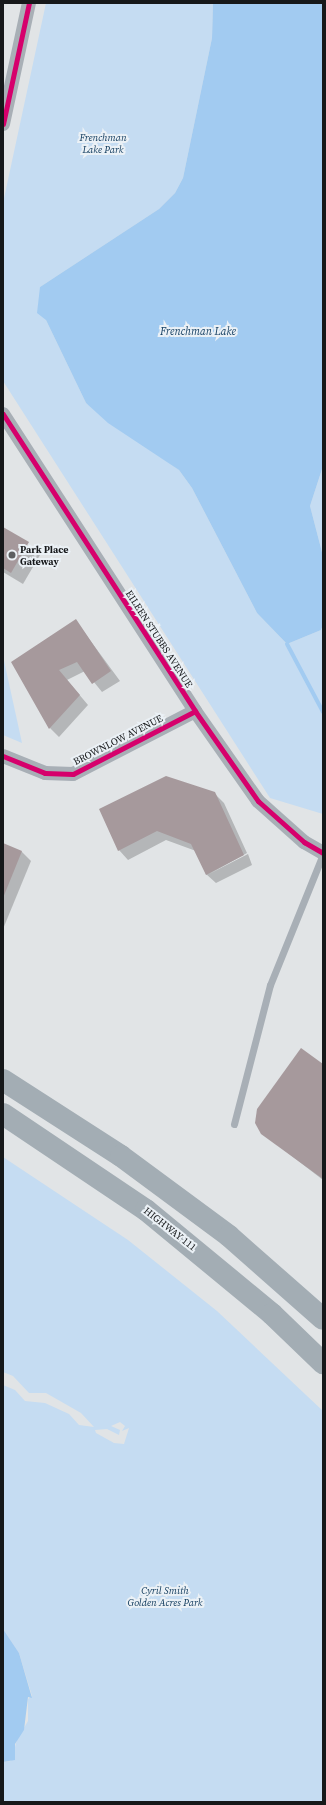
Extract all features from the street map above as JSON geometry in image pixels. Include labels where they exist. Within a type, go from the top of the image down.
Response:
[{"type":"highway","points":[[3,1080],[121,1156],[223,1232],[323,1319]]},
{"type":"highway","name":"HIGHWAY 111","points":[[3,1114],[146,1210],[272,1314],[323,1363]]},
{"type":"street","points":[[3,124],[29,3]]},
{"type":"street","name":"EILEEN STUBBS AVENUE","points":[[3,414],[195,711],[258,801],[304,842],[323,853]]},
{"type":"street","name":"BROWNLOW AVENUE","points":[[3,756],[45,773],[73,774],[195,711]]},
{"type":"lane","points":[[234,1124],[270,985],[323,853]]},
{"type":"green space","name":"Frenchman Lake Park","points":[[46,3],[213,3],[212,38],[183,178],[175,193],[159,209],[40,287],[46,320],[86,403],[179,470],[192,488],[257,613],[287,644],[321,630],[323,625],[323,814],[270,798],[3,381],[3,203]]},
{"type":"green space","points":[[323,466],[323,556],[310,506]]},
{"type":"green space","points":[[3,656],[22,743],[3,735]]},
{"type":"green space","name":"Cyril Smith Golden Acres Park","points":[[3,1157],[128,1240],[217,1311],[323,1411],[323,1802],[3,1802],[3,1762],[11,1761],[17,1740],[28,1721],[28,1699],[32,1696],[19,1653],[3,1629],[3,1385],[15,1390],[25,1401],[45,1403],[69,1414],[79,1425],[94,1427],[81,1413],[46,1393],[29,1393],[13,1376],[3,1372]],"holes":[[[120,1422],[125,1426],[122,1431],[129,1428],[124,1444],[114,1443],[96,1433],[95,1430],[107,1429],[119,1435],[120,1430],[111,1426]]]},
{"type":"water","name":"Frenchman Lake","points":[[213,3],[323,3],[323,466],[310,506],[323,556],[323,625],[321,630],[287,644],[257,613],[192,488],[179,470],[108,423],[86,403],[46,320],[37,313],[40,287],[159,209],[175,193],[183,178],[212,38]]},
{"type":"water","points":[[3,1629],[19,1653],[32,1698],[28,1697],[24,1730],[15,1744],[15,1760],[3,1762]]},
{"type":"building","name":"Park Place Gateway","points":[[3,527],[29,542],[11,573],[3,568]]},
{"type":"building","points":[[76,619],[111,671],[92,684],[77,662],[59,670],[80,695],[49,729],[11,662]]},
{"type":"building","points":[[166,776],[215,792],[244,855],[206,875],[191,844],[157,831],[118,851],[99,809]]},
{"type":"building","points":[[3,843],[22,851],[3,898]]},
{"type":"building","points":[[301,1048],[323,1064],[323,1179],[261,1134],[255,1123],[257,1109]]},
{"type":"waterway","points":[[287,644],[323,712]]},
{"type":"cycle path","points":[[3,124],[29,3]]},
{"type":"cycle path","points":[[3,414],[195,711],[258,801],[304,842],[323,853]]},
{"type":"cycle path","points":[[3,756],[45,773],[73,774],[195,711]]},
{"type":"place","name":"Park Place Gateway","points":[[12,555]]}]
